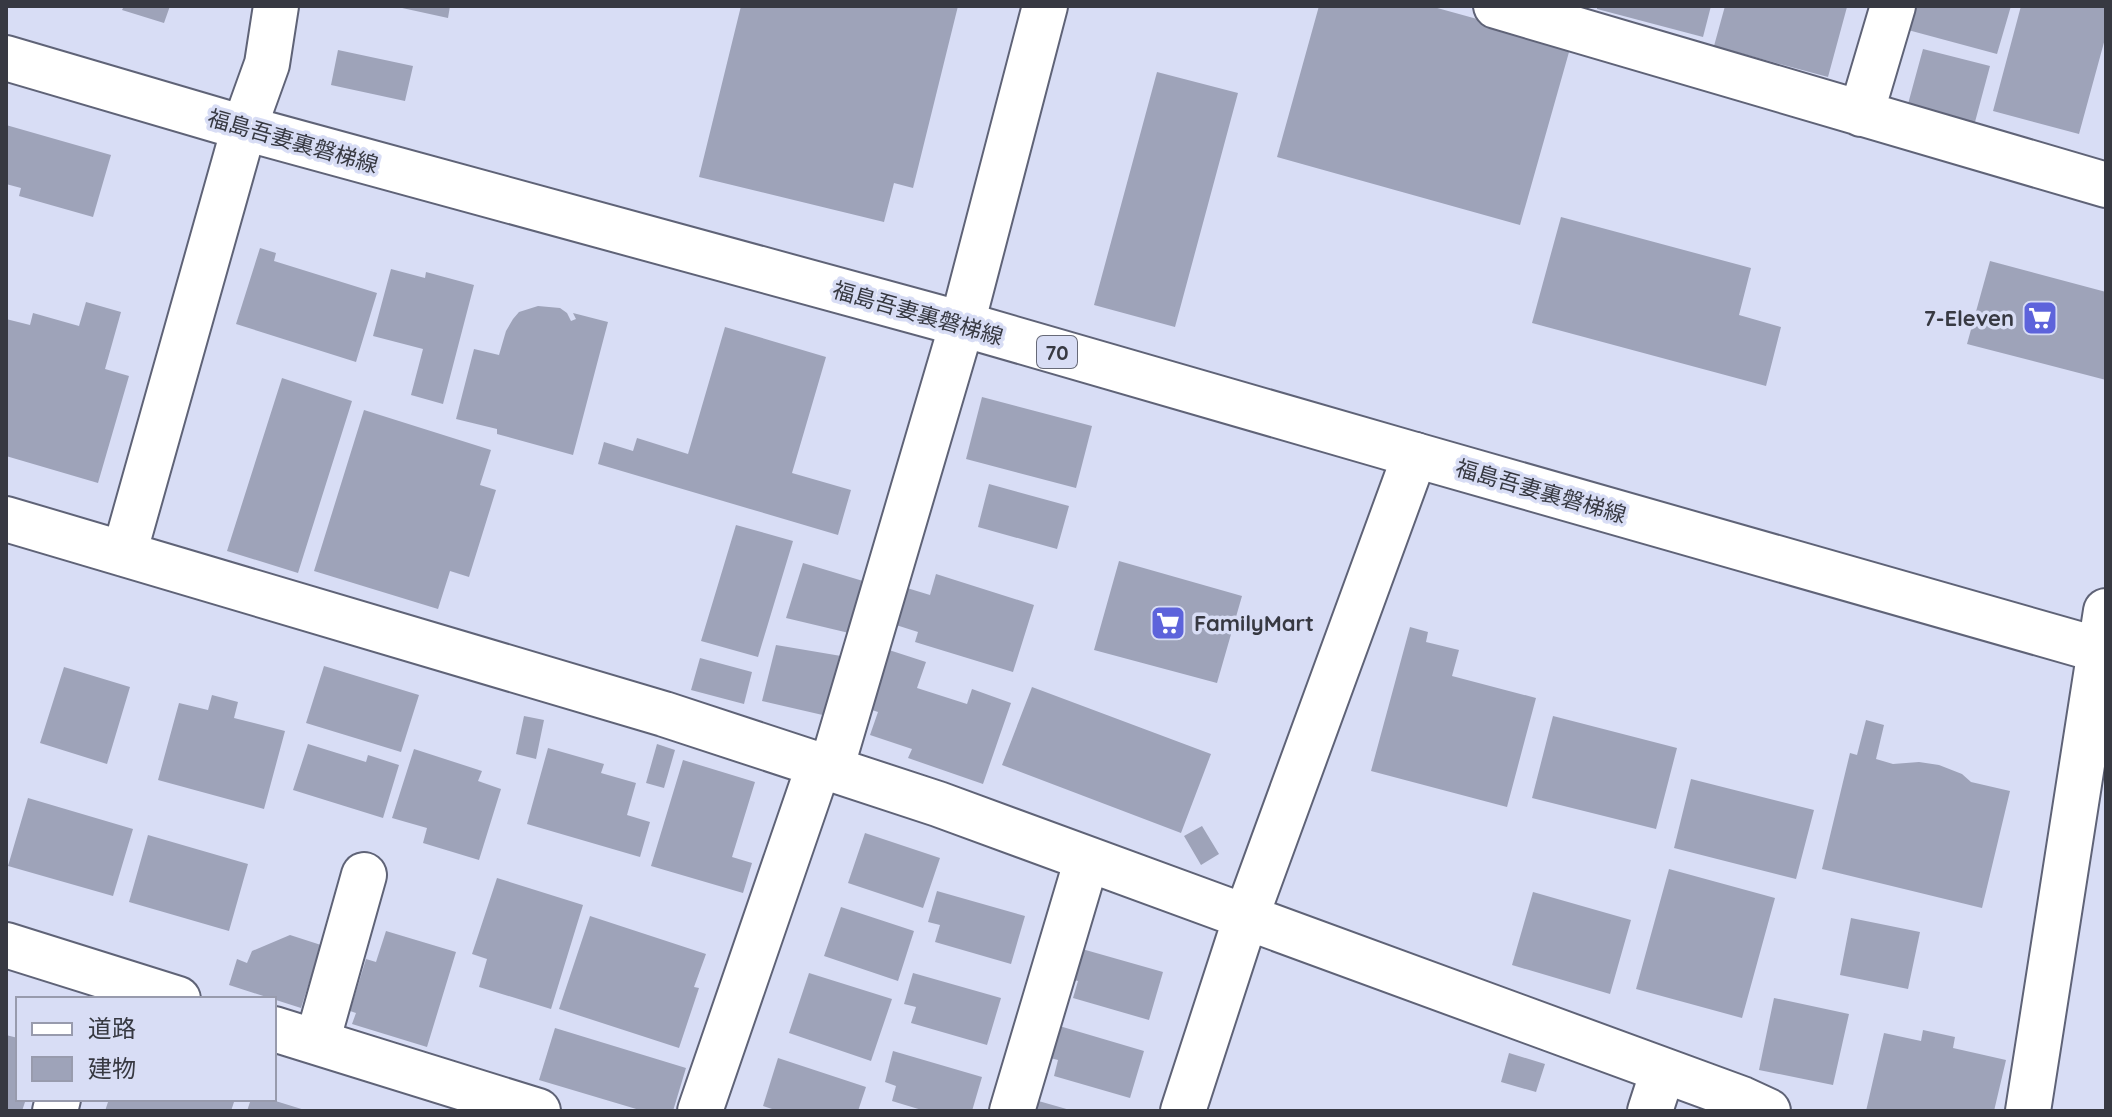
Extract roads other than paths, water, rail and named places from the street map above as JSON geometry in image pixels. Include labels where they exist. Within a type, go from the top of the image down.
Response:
[{"type":"street","points":[[124,554],[244,128],[267,64],[276,6]]},
{"type":"street","points":[[700,1111],[825,767],[962,324],[1045,6]]},
{"type":"street","points":[[1496,6],[2106,185]]},
{"type":"street","points":[[1861,114],[1893,6]]},
{"type":"street","name":"福島吾妻裏磐梯線","points":[[6,58],[244,128],[962,324],[1812,567],[2104,638]]},
{"type":"street","points":[[1183,1111],[1246,917],[1415,455]]},
{"type":"street","points":[[6,519],[664,714],[938,804],[1246,917],[1656,1091],[1768,1111]]},
{"type":"street","points":[[2028,1111],[2104,638]]},
{"type":"street","points":[[1012,1111],[1087,859]]},
{"type":"street","points":[[317,1042],[364,875]]},
{"type":"street","points":[[6,945],[90,986],[164,997]]},
{"type":"street","points":[[276,1030],[538,1111]]},
{"type":"place","name":"7-Eleven","points":[[2040,318]]},
{"type":"place","name":"FamilyMart","points":[[1168,623]]}]
